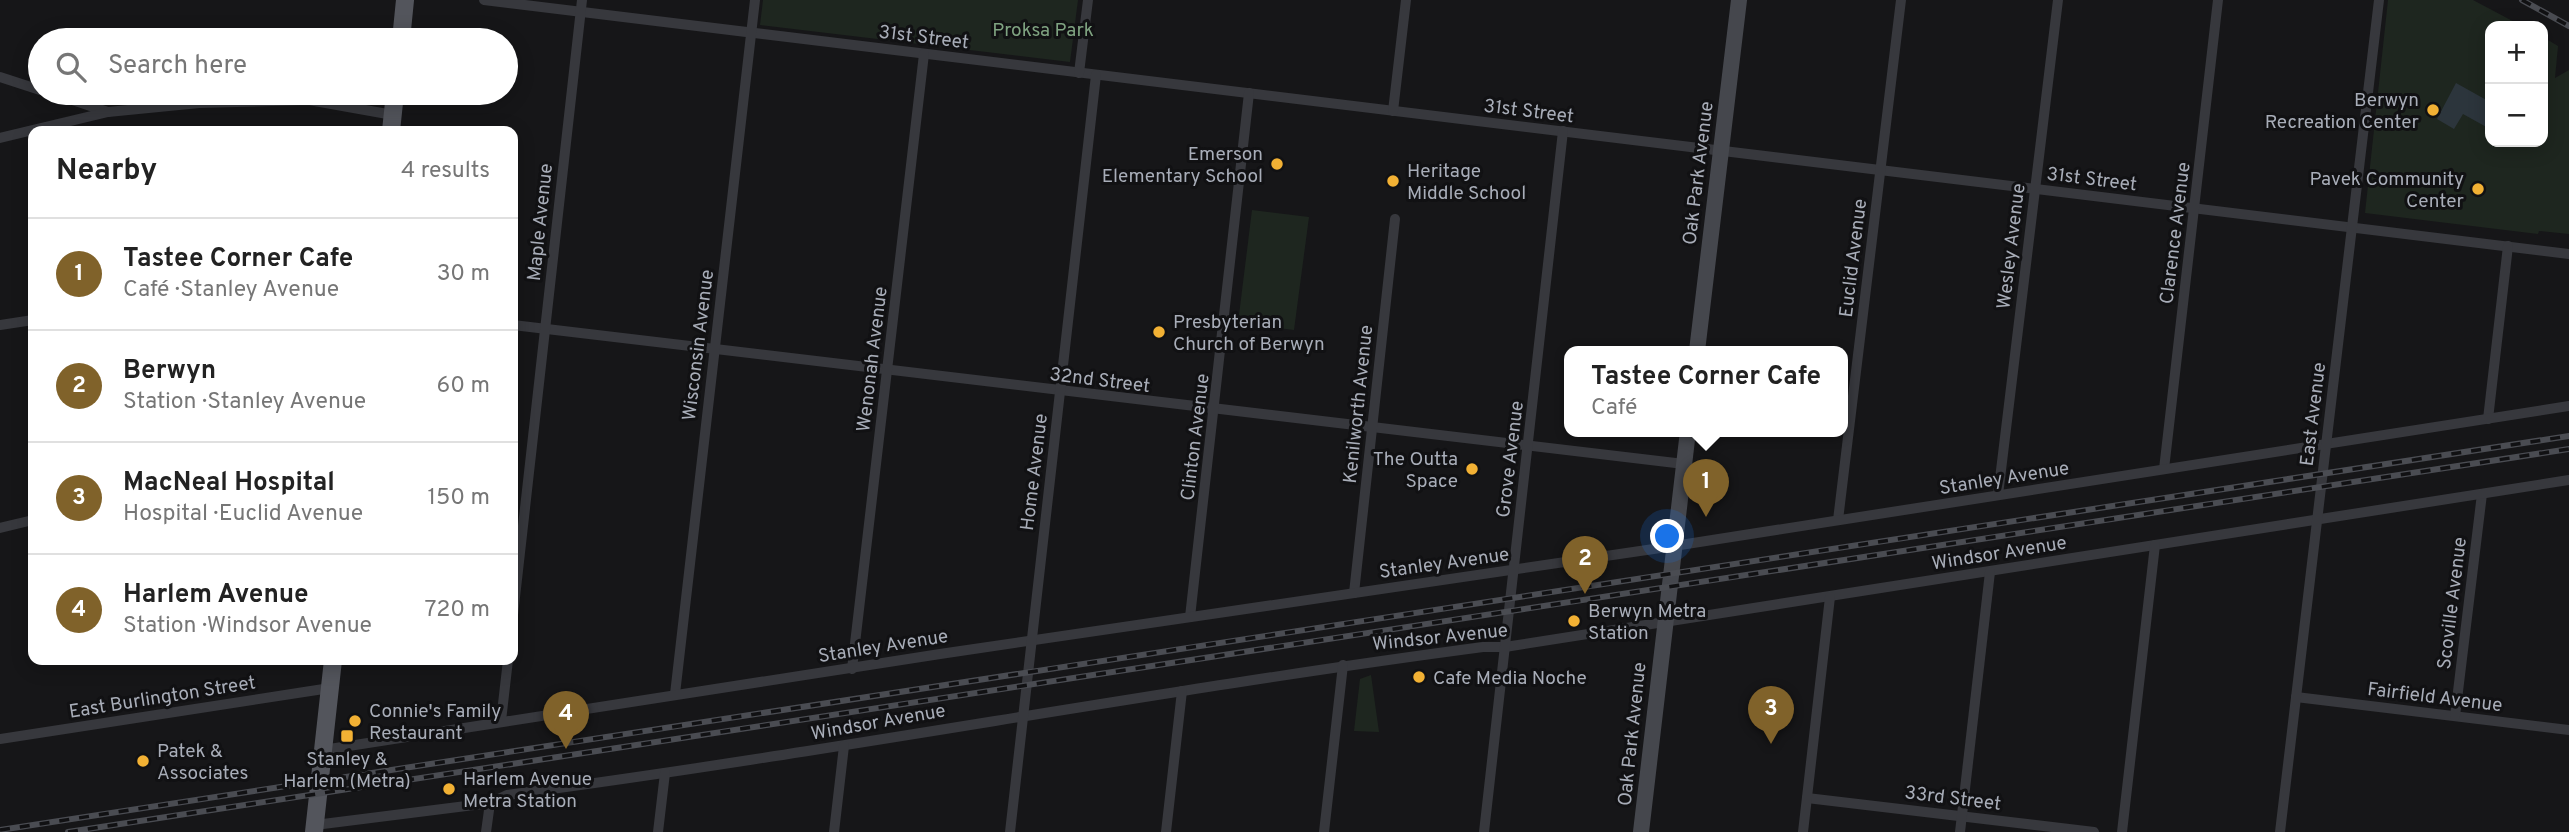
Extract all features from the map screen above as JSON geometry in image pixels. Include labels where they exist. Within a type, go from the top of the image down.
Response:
[{"type":"main road","points":[[402,28],[405,0]]},
{"type":"main road","points":[[392,123],[394,105]]},
{"type":"main road","points":[[314,829],[332,665]]},
{"type":"street","name":"31st Street","points":[[485,0],[2569,254]]},
{"type":"street","name":"Maple Avenue","points":[[518,570],[582,0]]},
{"type":"street","name":"Wisconsin Avenue","points":[[675,694],[755,0]]},
{"type":"street","points":[[1079,73],[1088,0]]},
{"type":"street","points":[[1394,111],[1406,0]]},
{"type":"street","name":"Oak Park Avenue","points":[[1698,346],[1739,0]]},
{"type":"street","name":"Euclid Avenue","points":[[1848,437],[1901,0]]},
{"type":"street","name":"Wesley Avenue","points":[[1998,495],[2058,0]]},
{"type":"street","name":"Clarence Avenue","points":[[2164,469],[2218,0]]},
{"type":"street","name":"East Avenue","points":[[2280,832],[2379,0]]},
{"type":"street","name":"Wenonah Avenue","points":[[852,668],[924,54]]},
{"type":"street","name":"Home Avenue","points":[[1010,832],[1096,75]]},
{"type":"street","points":[[0,77],[28,86]]},
{"type":"street","name":"Clinton Avenue","points":[[1190,617],[1249,93]]},
{"type":"street","points":[[87,105],[108,112]]},
{"type":"street","points":[[50,126],[108,112],[179,105]]},
{"type":"street","points":[[327,105],[392,123]]},
{"type":"street","points":[[0,138],[28,131]]},
{"type":"street","name":"Grove Avenue","points":[[1483,832],[1563,131]]},
{"type":"street","name":"Kenilworth Avenue","points":[[1353,593],[1395,219]]},
{"type":"street","points":[[2488,419],[2508,246]]},
{"type":"street","points":[[0,326],[28,321]]},
{"type":"street","name":"32nd Street","points":[[518,326],[1684,464]]},
{"type":"street","name":"Stanley Avenue","points":[[323,750],[501,720],[1674,546],[2569,406]]},
{"type":"street","name":"Oak Park Avenue","points":[[1641,832],[1687,437]]},
{"type":"street","name":"Euclid Avenue","points":[[1838,520],[1848,437]]},
{"type":"street","name":"Windsor Avenue","points":[[314,829],[490,803],[507,795],[844,746],[1343,665],[1483,647],[1505,647],[1665,623],[2569,480]]},
{"type":"street","name":"Scoville Avenue","points":[[2455,716],[2482,494]]},
{"type":"street","points":[[0,528],[28,521]]},
{"type":"street","points":[[2122,832],[2155,545]]},
{"type":"street","points":[[1960,832],[1990,572]]},
{"type":"street","points":[[1804,832],[1830,597]]},
{"type":"street","points":[[501,720],[507,665]]},
{"type":"street","points":[[1324,832],[1343,665]]},
{"type":"street","name":"East Burlington Street","points":[[0,739],[330,688]]},
{"type":"street","points":[[1166,832],[1182,691]]},
{"type":"street","name":"Fairfield Avenue","points":[[2296,697],[2569,730]]},
{"type":"street","points":[[834,832],[844,746]]},
{"type":"street","points":[[658,832],[665,773]]},
{"type":"street","name":"33rd Street","points":[[1807,797],[2094,832]]},
{"type":"street","points":[[486,832],[490,803]]},
{"type":"green space","name":"Proksa Park","points":[[763,0],[1078,0],[1070,62],[760,25]]},
{"type":"green space","name":"Berwyn Recreation Center","points":[[2388,0],[2473,0],[2513,21],[2485,21],[2485,147],[2548,147],[2548,40],[2558,46],[2555,78],[2569,70],[2569,234],[2539,231],[2538,234],[2365,213]]},
{"type":"green space","points":[[1252,210],[1309,217],[1294,330],[1238,323]]},
{"type":"green space","points":[[1371,675],[1379,732],[1354,731],[1360,679]]},
{"type":"shaded area","points":[[2456,83],[2485,99],[2485,126],[2463,114],[2454,129],[2437,119]]},
{"type":"railway","points":[[2522,0],[2569,26]]},
{"type":"railway","points":[[0,830],[2569,436]]},
{"type":"railway","points":[[68,832],[2569,449]]},
{"type":"place","name":"Berwyn Recreation Center","points":[[2433,110]]},
{"type":"place","name":"Emerson Elementary School","points":[[1277,164]]},
{"type":"place","name":"Heritage Middle School","points":[[1393,181]]},
{"type":"place","name":"Pavek Community Center","points":[[2478,189]]},
{"type":"place","name":"Presbyterian Church of Berwyn","points":[[1159,332]]},
{"type":"place","name":"The Outta Space","points":[[1472,469]]},
{"type":"place","name":"Tastee Corner Cafe","points":[[1706,517]]},
{"type":"place","name":"Berwyn","points":[[1585,594]]},
{"type":"place","name":"Berwyn Metra Station","points":[[1574,621]]},
{"type":"place","name":"Cafe Media Noche","points":[[1419,677]]},
{"type":"place","name":"Connie's Family Restaurant","points":[[355,721]]},
{"type":"place","name":"Stanley & Harlem (Metra)","points":[[347,736]]},
{"type":"place","name":"MacNeal Hospital","points":[[1771,744]]},
{"type":"place","name":"Harlem Avenue","points":[[566,749]]},
{"type":"place","name":"Patek & Associates","points":[[143,761]]},
{"type":"place","name":"Harlem Avenue Metra Station","points":[[449,789]]}]
